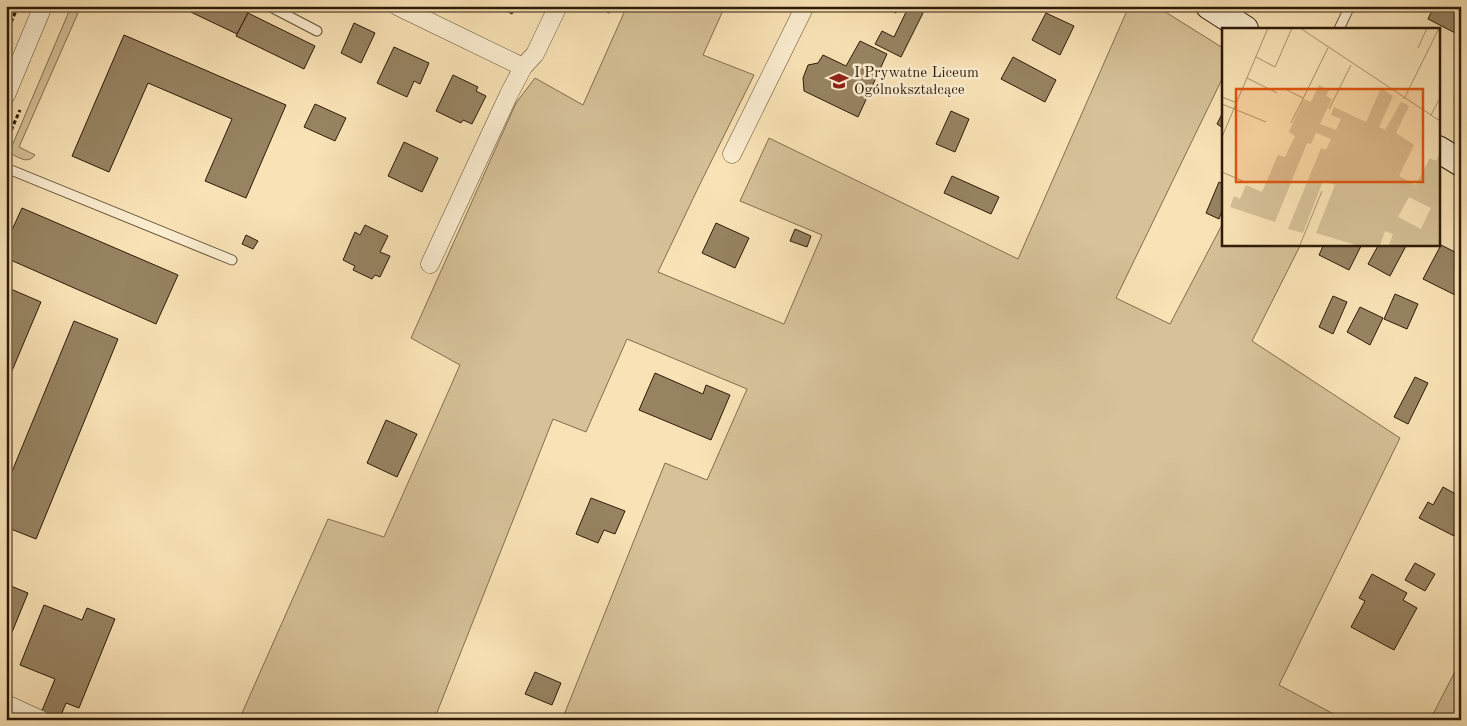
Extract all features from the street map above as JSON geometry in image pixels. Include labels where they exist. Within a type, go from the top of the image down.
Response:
[{"type":"street","points":[[6,95],[42,6]]},
{"type":"street","points":[[397,6],[523,67]]},
{"type":"street","points":[[430,264],[509,94],[523,67],[536,54],[558,6]]},
{"type":"street","points":[[732,154],[805,6]]},
{"type":"street","points":[[1209,6],[1243,28]]},
{"type":"street","points":[[1440,150],[1461,163]]},
{"type":"street","points":[[6,704],[41,720]]},
{"type":"lane","points":[[269,6],[317,31]]},
{"type":"lane","points":[[1339,28],[1350,6]]},
{"type":"lane","points":[[6,168],[232,260]]},
{"type":"path","points":[[6,34],[18,6]]},
{"type":"shaded area","points":[[627,6],[725,6],[703,55],[754,75],[658,272],[784,324],[822,235],[740,201],[769,138],[1018,259],[1129,6],[1156,6],[1222,47],[1222,79],[1116,298],[1170,324],[1222,225],[1222,245],[1300,245],[1252,341],[1400,438],[1279,685],[1345,720],[562,720],[665,463],[707,480],[747,389],[627,339],[586,432],[553,419],[434,720],[239,720],[328,519],[384,537],[460,365],[411,338],[516,103],[535,78],[583,105]]},
{"type":"shaded area","points":[[70,9],[78,13],[19,147],[35,155],[26,160],[9,153]]},
{"type":"shaded area","points":[[1461,660],[1461,720],[1430,720]]},
{"type":"building","points":[[178,6],[233,6],[248,13],[237,34]]},
{"type":"building","points":[[497,6],[516,6],[512,14]]},
{"type":"building","points":[[594,6],[612,6],[609,13]]},
{"type":"building","points":[[880,6],[899,6],[896,13]]},
{"type":"building","points":[[909,6],[923,13],[901,57],[875,44],[882,31],[894,37]]},
{"type":"building","points":[[1434,6],[1461,6],[1461,36],[1428,19]]},
{"type":"building","points":[[248,13],[315,46],[304,69],[236,36]]},
{"type":"building","points":[[1046,13],[1074,26],[1060,55],[1032,40]]},
{"type":"building","points":[[354,23],[375,33],[361,63],[341,53]]},
{"type":"building","points":[[124,35],[286,105],[246,198],[205,181],[232,119],[148,83],[109,172],[72,156]]},
{"type":"building","points":[[860,41],[887,54],[858,117],[804,91],[803,78],[808,65],[818,63],[823,55],[846,66]]},
{"type":"building","points":[[394,47],[429,63],[420,84],[414,81],[407,97],[377,83]]},
{"type":"building","points":[[1013,57],[1056,80],[1045,102],[1001,79]]},
{"type":"building","points":[[453,75],[478,87],[476,91],[486,96],[472,124],[463,120],[461,123],[436,111]]},
{"type":"building","points":[[315,104],[346,118],[335,141],[304,127]]},
{"type":"building","points":[[951,111],[969,119],[955,152],[936,144]]},
{"type":"building","points":[[1222,114],[1222,127],[1217,124]]},
{"type":"building","points":[[404,142],[438,158],[422,192],[388,176]]},
{"type":"building","points":[[952,176],[999,197],[991,214],[944,193]]},
{"type":"building","points":[[1219,182],[1222,184],[1222,211],[1219,219],[1206,213]]},
{"type":"building","points":[[22,208],[178,275],[156,324],[6,258],[6,243]]},
{"type":"building","points":[[716,223],[749,238],[735,268],[702,253]]},
{"type":"building","points":[[365,225],[388,236],[380,252],[390,256],[380,277],[375,275],[372,279],[353,270],[355,266],[343,260],[355,232],[360,235]]},
{"type":"building","points":[[795,229],[811,236],[807,247],[790,241]]},
{"type":"building","points":[[246,235],[258,241],[253,249],[242,244]]},
{"type":"building","points":[[1324,245],[1362,245],[1349,270],[1319,255]]},
{"type":"building","points":[[1378,245],[1406,245],[1390,276],[1368,264]]},
{"type":"building","points":[[1441,245],[1461,255],[1461,284],[1455,295],[1423,279]]},
{"type":"building","points":[[6,287],[41,302],[6,385]]},
{"type":"building","points":[[1395,294],[1418,304],[1407,329],[1384,319]]},
{"type":"building","points":[[1333,296],[1347,302],[1333,334],[1319,327]]},
{"type":"building","points":[[1360,307],[1383,318],[1370,345],[1347,332]]},
{"type":"building","points":[[74,321],[118,339],[36,539],[6,527],[6,486]]},
{"type":"building","points":[[655,373],[703,394],[706,385],[730,395],[711,440],[639,410]]},
{"type":"building","points":[[1415,377],[1428,383],[1408,424],[1394,417]]},
{"type":"building","points":[[386,420],[417,434],[397,477],[367,463]]},
{"type":"building","points":[[1443,487],[1461,497],[1461,523],[1454,536],[1419,518],[1428,502],[1433,505]]},
{"type":"building","points":[[591,498],[625,511],[615,534],[604,530],[598,543],[576,534]]},
{"type":"building","points":[[1415,563],[1435,574],[1425,591],[1405,580]]},
{"type":"building","points":[[1372,574],[1407,593],[1403,600],[1417,608],[1394,650],[1351,627],[1365,601],[1359,598]]},
{"type":"building","points":[[6,584],[28,593],[6,647]]},
{"type":"building","points":[[44,605],[82,620],[87,608],[115,619],[79,708],[66,703],[59,720],[41,713],[55,679],[20,665]]},
{"type":"building","points":[[535,672],[561,683],[552,705],[525,694]]},
{"type":"place","name":"I Prywatne Liceum Ogólnokształcące","points":[[839,81]]}]
